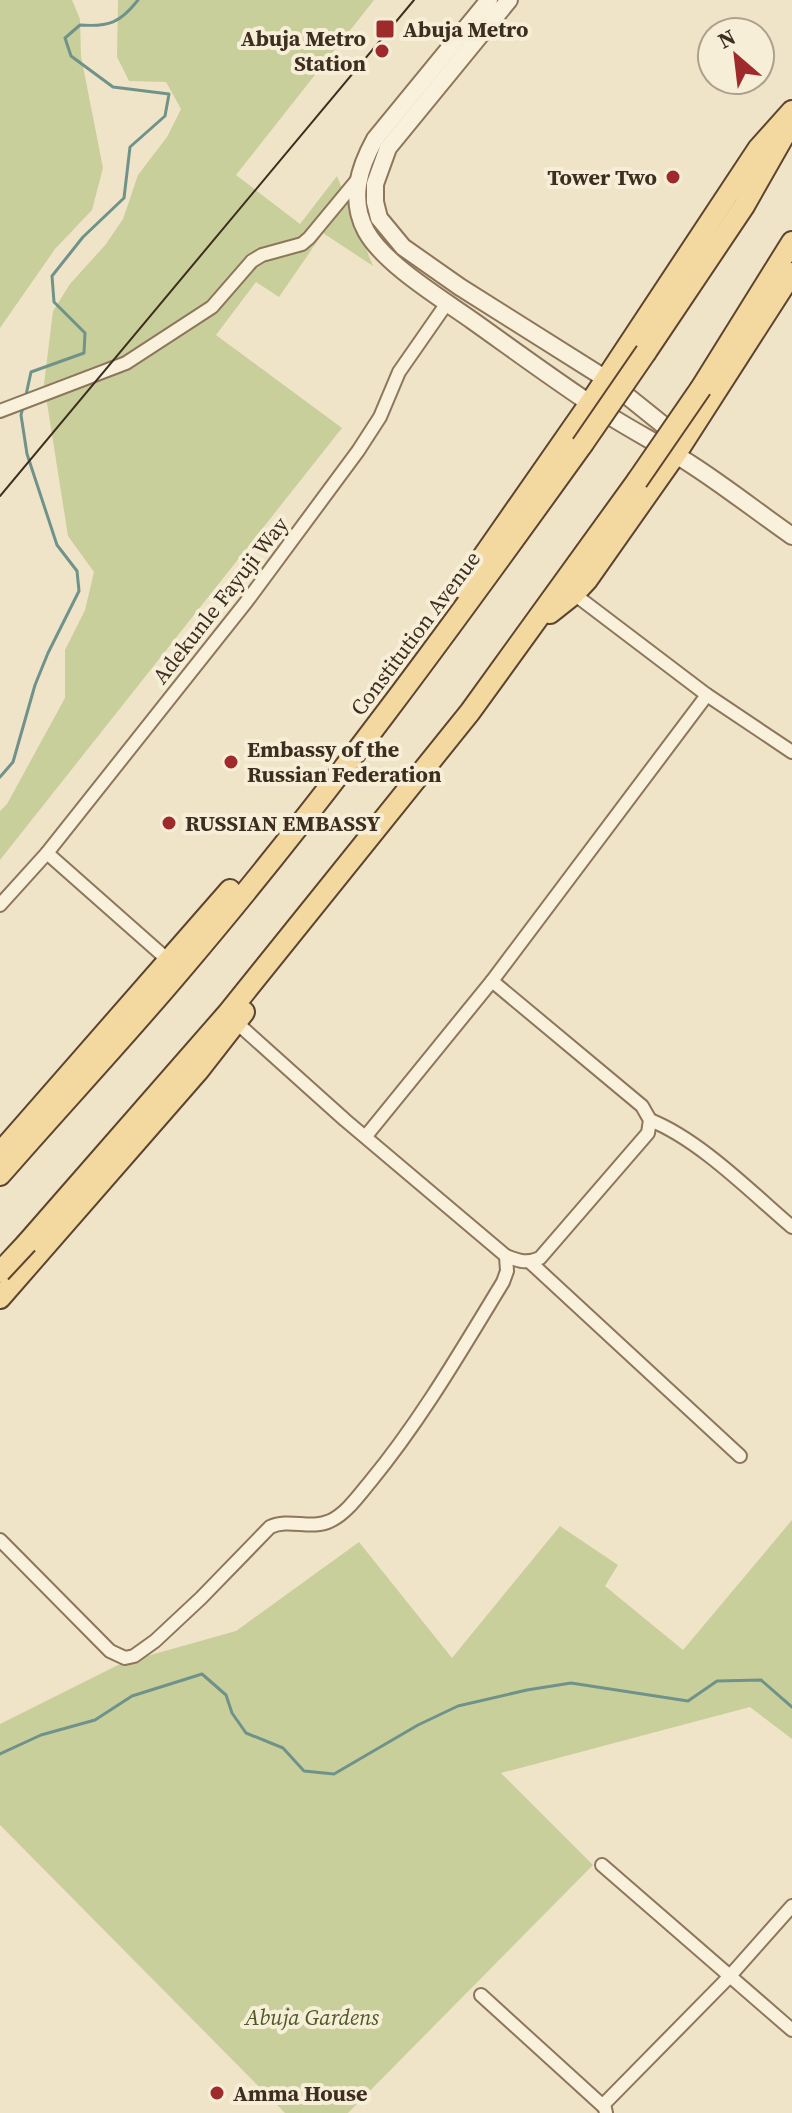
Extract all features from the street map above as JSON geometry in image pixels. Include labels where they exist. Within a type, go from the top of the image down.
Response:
[{"type":"main road","points":[[437,645],[482,558],[590,403],[758,149],[792,111]]},
{"type":"main road","name":"Constitution Avenue","points":[[0,1175],[181,971],[284,844],[437,645],[646,352],[744,206],[792,122]]},
{"type":"main road","points":[[0,1298],[5,1273],[27,1243],[228,1013],[470,712],[701,388],[792,242]]},
{"type":"main road","points":[[531,627],[574,594],[683,456],[792,273]]},
{"type":"main road","points":[[0,1153],[242,876],[284,844]]},
{"type":"main road","points":[[5,1273],[198,1071],[237,1023],[308,912]]},
{"type":"street","points":[[489,0],[375,139],[363,160],[357,180],[358,205],[364,228],[374,244],[447,303],[590,403],[683,456],[792,536]]},
{"type":"street","points":[[509,0],[388,148],[375,184],[379,218],[403,247],[460,287],[606,379],[662,424],[683,456]]},
{"type":"street","points":[[5,408],[49,390],[90,379],[126,363],[205,313],[252,261],[262,255],[302,244],[309,238],[357,180]]},
{"type":"street","name":"Adekunle Fayuji Way","points":[[0,905],[47,853],[247,601],[358,451],[380,417],[399,372],[447,303]]},
{"type":"street","points":[[574,594],[707,695],[792,752]]},
{"type":"street","points":[[366,1136],[492,981],[707,695]]},
{"type":"street","points":[[47,853],[168,960]]},
{"type":"street","points":[[237,1023],[506,1256],[522,1263],[530,1262],[540,1258],[648,1133],[650,1120],[642,1106],[492,981]]},
{"type":"street","points":[[650,1120],[667,1126],[693,1143],[792,1227]]},
{"type":"street","points":[[2,1547],[110,1651],[125,1658],[134,1656],[171,1628],[270,1527],[290,1523],[325,1523],[333,1520],[355,1500],[394,1453],[455,1362],[503,1282],[507,1271],[506,1256]]},
{"type":"street","points":[[530,1262],[740,1456]]},
{"type":"street","points":[[602,1865],[792,2030]]},
{"type":"street","points":[[481,1995],[605,2110],[792,1906]]},
{"type":"green space","points":[[0,0],[72,0],[80,19],[81,56],[103,168],[92,210],[55,249],[0,328]]},
{"type":"green space","points":[[118,0],[374,0],[236,175],[300,224],[337,176],[373,266],[323,233],[279,297],[256,282],[216,335],[342,428],[0,860],[0,811],[7,804],[65,698],[65,650],[85,610],[94,572],[68,536],[44,384],[53,311],[70,284],[106,244],[123,219],[138,175],[167,137],[181,109],[166,82],[129,81],[117,57]]},
{"type":"green space","name":"Abuja Gardens","points":[[792,1520],[792,1739],[750,1707],[501,1773],[593,1865],[348,2113],[285,2113],[0,1825],[0,1724],[122,1663],[236,1631],[359,1542],[452,1658],[560,1526],[618,1565],[605,1586],[683,1650]]},
{"type":"waterway","points":[[26,395],[31,372],[84,353],[85,333],[54,302],[52,276],[83,237],[124,198],[130,147],[165,116],[169,94],[113,87],[71,56],[65,38],[80,25],[99,25],[119,19],[138,0]]},
{"type":"waterway","points":[[0,777],[13,762],[35,685],[79,591],[77,571],[57,545],[27,454],[21,415],[23,407]]},
{"type":"waterway","points":[[0,1754],[41,1735],[95,1720],[132,1696],[202,1674],[226,1695],[232,1713],[246,1733],[283,1748],[304,1771],[334,1774],[418,1725],[458,1706],[571,1683],[688,1701],[717,1681],[761,1680],[792,1707]]},
{"type":"tram line","points":[[0,496],[414,0]]},
{"type":"place","name":"Abuja Metro","points":[[385,29]]},
{"type":"place","name":"Abuja Metro Station","points":[[382,51]]},
{"type":"place","name":"Tower Two","points":[[673,177]]},
{"type":"place","name":"Embassy of the Russian Federation","points":[[231,762]]},
{"type":"place","name":"RUSSIAN EMBASSY","points":[[169,823]]},
{"type":"place","name":"Amma House","points":[[217,2093]]}]
